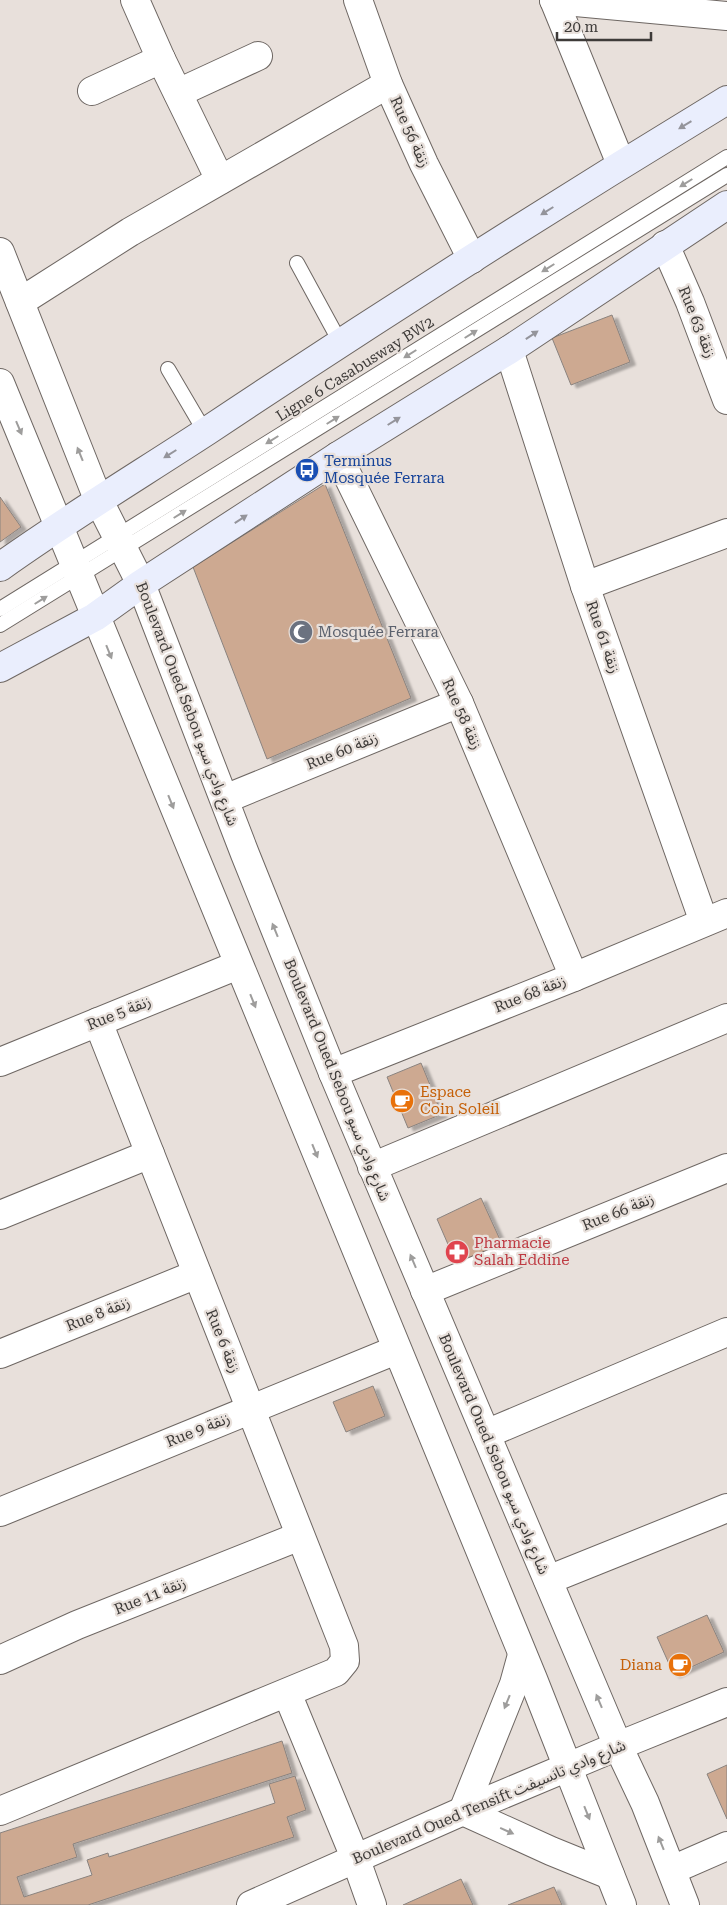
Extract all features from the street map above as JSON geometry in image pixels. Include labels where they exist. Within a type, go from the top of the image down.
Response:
[{"type":"main road","points":[[0,567],[98,499],[205,432],[340,342],[621,164],[727,100]]},
{"type":"main road","points":[[0,668],[94,617],[141,584],[338,456],[508,350],[727,204]]},
{"type":"street","points":[[134,0],[220,180]]},
{"type":"street","name":"Rue 56 زنقة","points":[[358,0],[388,84],[424,164],[472,259]]},
{"type":"street","points":[[621,164],[554,0],[727,16]]},
{"type":"street","points":[[178,93],[258,56]]},
{"type":"street","points":[[92,91],[161,59]]},
{"type":"street","points":[[20,302],[130,232],[388,84]]},
{"type":"street","name":"Rue 63 زنقة","points":[[665,245],[690,302],[727,400]]},
{"type":"street","name":"Boulevard Oued Sebou شارع وادي سبو","points":[[0,252],[98,499],[141,584],[245,854],[332,1072],[618,1746],[645,1803],[685,1905]]},
{"type":"street","name":"Rue 61 زنقة","points":[[508,350],[585,586],[716,918]]},
{"type":"street","points":[[0,384],[59,525],[94,617],[569,1768],[622,1905]]},
{"type":"street","name":"Rue 58 زنقة","points":[[338,456],[459,703],[574,977]]},
{"type":"street","points":[[585,586],[727,533]]},
{"type":"street","name":"Rue 60 زنقة","points":[[225,799],[459,703]]},
{"type":"street","name":"Rue 68 زنقة","points":[[332,1072],[574,977],[716,918]]},
{"type":"street","name":"Rue 5 زنقة","points":[[0,1062],[238,965]]},
{"type":"street","points":[[372,1167],[727,1018]]},
{"type":"street","name":"Rue 6 زنقة","points":[[98,1022],[344,1646],[345,1661],[336,1672],[287,1693]]},
{"type":"street","points":[[0,1215],[150,1154]]},
{"type":"street","name":"Rue 66 زنقة","points":[[425,1291],[727,1168]]},
{"type":"street","name":"Rue 8 زنقة","points":[[0,1354],[197,1274]]},
{"type":"street","points":[[486,1434],[727,1332]]},
{"type":"street","name":"Rue 9 زنقة","points":[[0,1512],[250,1408],[396,1350]]},
{"type":"street","points":[[548,1580],[727,1508]]},
{"type":"street","name":"Rue 11 زنقة","points":[[0,1660],[77,1626],[300,1536]]},
{"type":"street","points":[[522,1656],[514,1684],[463,1811],[551,1851],[610,1874]]},
{"type":"street","points":[[0,1811],[287,1693],[356,1860],[372,1905]]},
{"type":"street","name":"Boulevard Oued Tensift شارع وادي تانسيفت","points":[[251,1905],[463,1811],[727,1702]]},
{"type":"street","points":[[672,1870],[727,1846]]},
{"type":"lane","name":"Ligne 6 Casabusway BW2","points":[[120,543],[727,157]]},
{"type":"lane","name":"Ligne 6 Casabusway BW2","points":[[0,609],[76,570],[727,175]]},
{"type":"lane","points":[[297,263],[340,342]]},
{"type":"lane","points":[[168,369],[205,432]]},
{"type":"lane","name":"Ligne 6 Casabusway BW2","points":[[0,626],[76,570]]},
{"type":"building","points":[[612,315],[630,362],[571,385],[552,338]]},
{"type":"building","name":"Mosquée Ferrara","points":[[325,484],[411,698],[267,759],[193,567]]},
{"type":"building","points":[[0,497],[21,527],[0,542]]},
{"type":"building","points":[[421,1063],[442,1114],[408,1128],[387,1077]]},
{"type":"building","points":[[481,1198],[502,1244],[457,1265],[437,1219]]},
{"type":"building","points":[[373,1386],[385,1416],[346,1432],[333,1402]]},
{"type":"building","points":[[707,1615],[724,1652],[674,1675],[657,1637]]},
{"type":"building","points":[[282,1741],[292,1773],[73,1844],[77,1857],[17,1877],[24,1897],[92,1875],[87,1860],[108,1853],[109,1857],[275,1803],[269,1784],[295,1776],[306,1810],[287,1817],[294,1837],[88,1905],[0,1905],[0,1833]]},
{"type":"building","points":[[727,1765],[727,1819],[707,1774]]},
{"type":"building","points":[[461,1879],[473,1905],[403,1905]]},
{"type":"building","points":[[554,1887],[562,1905],[508,1905]]},
{"type":"place","name":"Terminus Mosquée Ferrara","points":[[307,470]]},
{"type":"place","name":"Mosquée Ferrara","points":[[301,632]]},
{"type":"place","name":"Espace Coin Soleil","points":[[402,1101]]},
{"type":"place","name":"Pharmacie Salah Eddine","points":[[457,1252]]},
{"type":"place","name":"Diana","points":[[680,1665]]}]
